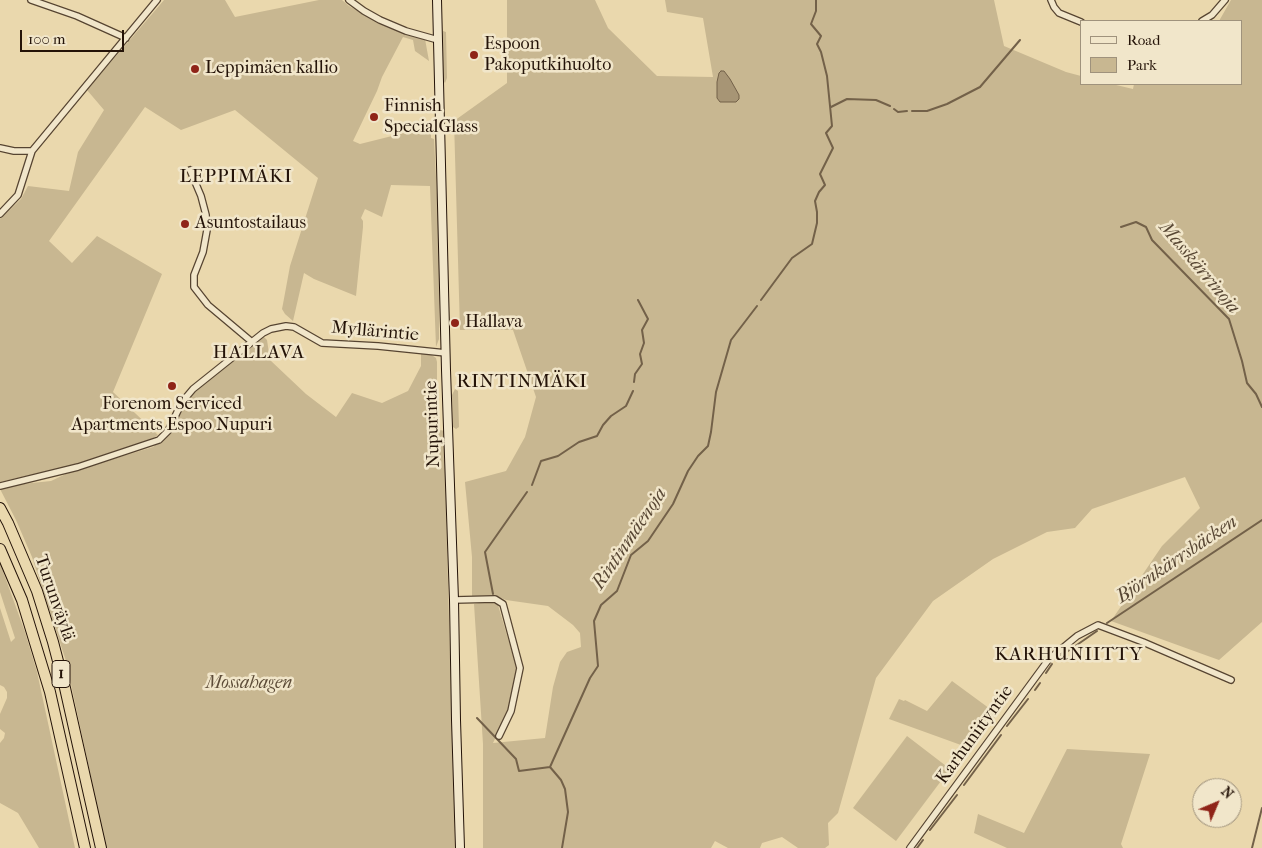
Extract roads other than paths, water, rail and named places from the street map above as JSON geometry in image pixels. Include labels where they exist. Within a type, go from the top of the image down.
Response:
[{"type":"highway","name":"Turunväylä","points":[[0,508],[37,591],[52,642],[65,688],[100,848]]},
{"type":"highway","name":"Turunväylä","points":[[0,549],[22,600],[50,692],[85,848]]},
{"type":"main road","name":"Nupurintie","points":[[437,0],[460,848]]},
{"type":"street","points":[[32,0],[77,16],[126,38]]},
{"type":"street","points":[[0,214],[18,195],[32,151],[157,0]]},
{"type":"street","points":[[349,0],[380,20],[406,31],[438,40]]},
{"type":"street","points":[[1051,0],[1059,13],[1080,22]]},
{"type":"street","points":[[1204,20],[1212,15],[1225,0]]},
{"type":"street","points":[[0,148],[14,151],[32,151]]},
{"type":"street","points":[[190,170],[201,196],[206,215],[207,230],[204,252],[194,275],[194,287],[208,305],[252,342]]},
{"type":"street","name":"Myllärintie","points":[[0,486],[78,467],[159,440],[168,431],[182,402],[193,389],[266,331],[278,327],[294,328],[322,343],[378,346],[446,353]]},
{"type":"street","points":[[454,600],[495,599],[503,604],[520,668],[511,711],[499,736]]},
{"type":"street","name":"Karhuniityntie","points":[[910,848],[1049,659],[1077,636],[1098,625],[1231,680]]},
{"type":"waterway","name":"Rintinmäenoja","points":[[761,300],[792,258],[812,244],[817,223],[815,201],[825,185],[820,174],[833,148],[826,133],[832,126],[827,76],[817,44],[821,36],[811,24],[816,11],[816,0]]},
{"type":"waterway","points":[[912,111],[927,111],[947,104],[980,87],[1020,40]]},
{"type":"waterway","points":[[831,107],[847,99],[876,100],[890,106]]},
{"type":"waterway","points":[[894,109],[898,112],[907,111]]},
{"type":"waterway","name":"Masskärrinoja","points":[[1121,227],[1136,222],[1146,227],[1152,240],[1229,319],[1247,383],[1256,394],[1262,407]]},
{"type":"waterway","points":[[634,382],[635,374],[642,364],[640,354],[644,343],[642,330],[648,319],[638,300]]},
{"type":"waterway","name":"Rintinmäenoja","points":[[550,767],[590,678],[598,666],[594,621],[601,605],[617,591],[631,555],[648,541],[673,504],[688,471],[698,456],[708,446],[716,392],[731,340],[757,306]]},
{"type":"waterway","points":[[532,485],[541,461],[558,456],[579,442],[597,436],[611,416],[626,406],[633,391]]},
{"type":"waterway","points":[[493,594],[485,552],[527,492]]},
{"type":"waterway","name":"Björnkärrsbäcken","points":[[1107,623],[1262,520]]},
{"type":"waterway","name":"Björnkärrsbäcken","points":[[1058,658],[1097,631]]},
{"type":"waterway","name":"Björnkärrsbäcken","points":[[1046,673],[1052,664]]},
{"type":"waterway","name":"Björnkärrsbäcken","points":[[1035,690],[1040,683]]},
{"type":"waterway","name":"Björnkärrsbäcken","points":[[1007,726],[1028,699]]},
{"type":"waterway","points":[[477,718],[516,759],[519,771],[550,767]]},
{"type":"waterway","name":"Björnkärrsbäcken","points":[[964,785],[1001,735]]},
{"type":"waterway","name":"Rintinmäenoja","points":[[550,767],[561,780],[565,789],[568,812],[562,848]]},
{"type":"waterway","name":"Björnkärrsbäcken","points":[[930,830],[957,795]]},
{"type":"waterway","points":[[1252,848],[1262,808]]},
{"type":"waterway","name":"Björnkärrsbäcken","points":[[917,848],[923,840]]},
{"type":"place","name":"Espoon Pakoputkihuolto","points":[[474,55]]},
{"type":"place","name":"Leppimäen kallio","points":[[195,69]]},
{"type":"place","name":"Finnish SpecialGlass","points":[[374,117]]},
{"type":"place","name":"Asuntostailaus","points":[[185,224]]},
{"type":"place","name":"Hallava","points":[[455,323]]},
{"type":"place","name":"Forenom Serviced Apartments Espoo Nupuri","points":[[172,386]]},
{"type":"district","name":"LEPPIMÄKI","points":[[236,177]]},
{"type":"district","name":"HALLAVA","points":[[259,353]]},
{"type":"district","name":"RINTINMÄKI","points":[[522,382]]},
{"type":"district","name":"KARHUNIITTY","points":[[1069,655]]},
{"type":"park label","name":"Mossahagen","points":[[249,684]]}]
